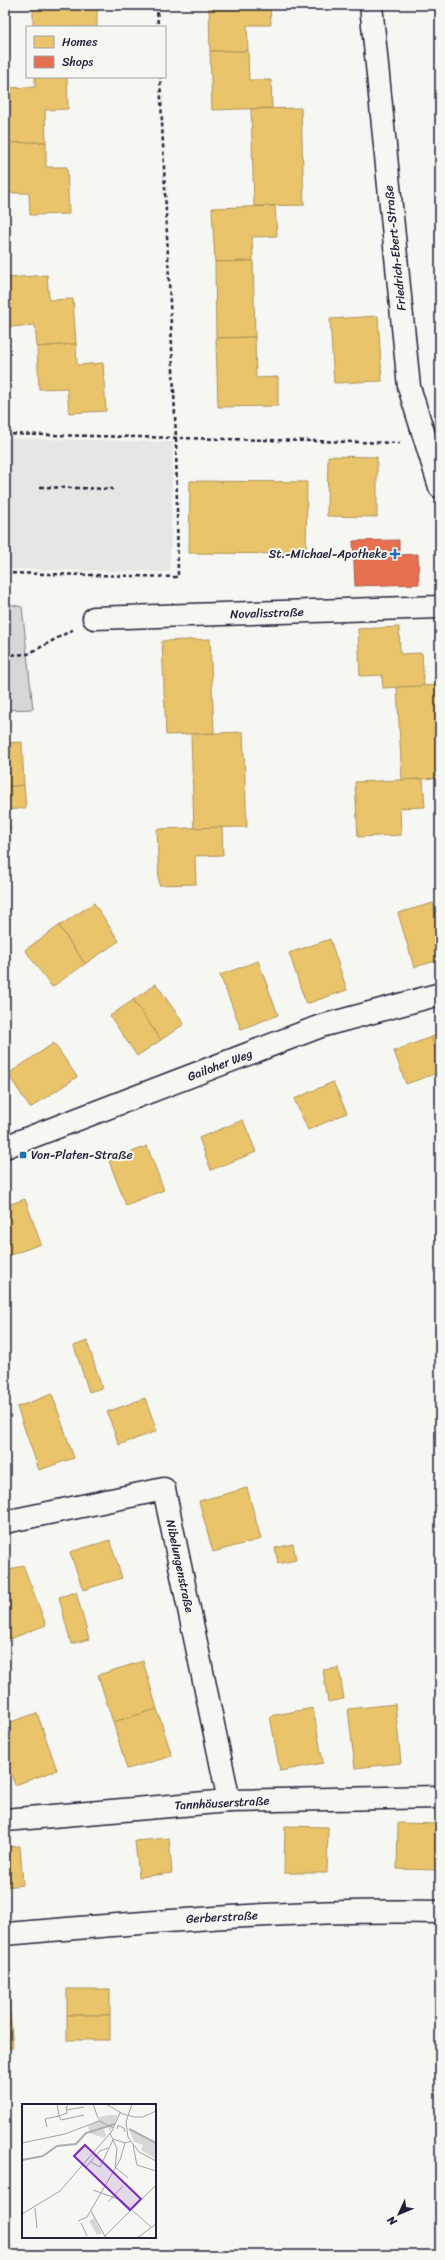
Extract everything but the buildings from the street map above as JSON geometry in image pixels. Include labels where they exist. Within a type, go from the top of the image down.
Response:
[{"type":"street","name":"Friedrich-Ebert-Straße","points":[[371,5],[409,387],[440,487]]},
{"type":"street","name":"Novalisstraße","points":[[94,618],[440,607]]},
{"type":"street","name":"Gailoher Weg","points":[[5,1147],[321,1026],[440,994]]},
{"type":"street","name":"Nibelungenstraße","points":[[5,1522],[164,1489],[229,1801]]},
{"type":"street","name":"Tannhäuserstraße","points":[[5,1820],[229,1801],[440,1797]]},
{"type":"street","name":"Gerberstraße","points":[[5,1934],[208,1916],[401,1911],[440,1912]]},
{"type":"path","points":[[5,72],[8,5]]},
{"type":"path","points":[[157,5],[158,26]]},
{"type":"path","points":[[5,573],[178,576],[176,438],[160,78]]},
{"type":"path","points":[[5,434],[426,444]]},
{"type":"path","points":[[40,487],[113,489]]},
{"type":"path","points":[[5,655],[28,654],[94,618]]},
{"type":"shaded area","points":[[5,438],[173,442],[170,572],[5,569]]},
{"type":"shaded area","points":[[5,603],[22,607],[33,709],[5,710]]},
{"type":"place","name":"St.-Michael-Apotheke","points":[[395,554]]},
{"type":"place","name":"Von-Platen-Straße","points":[[23,1155]]}]
